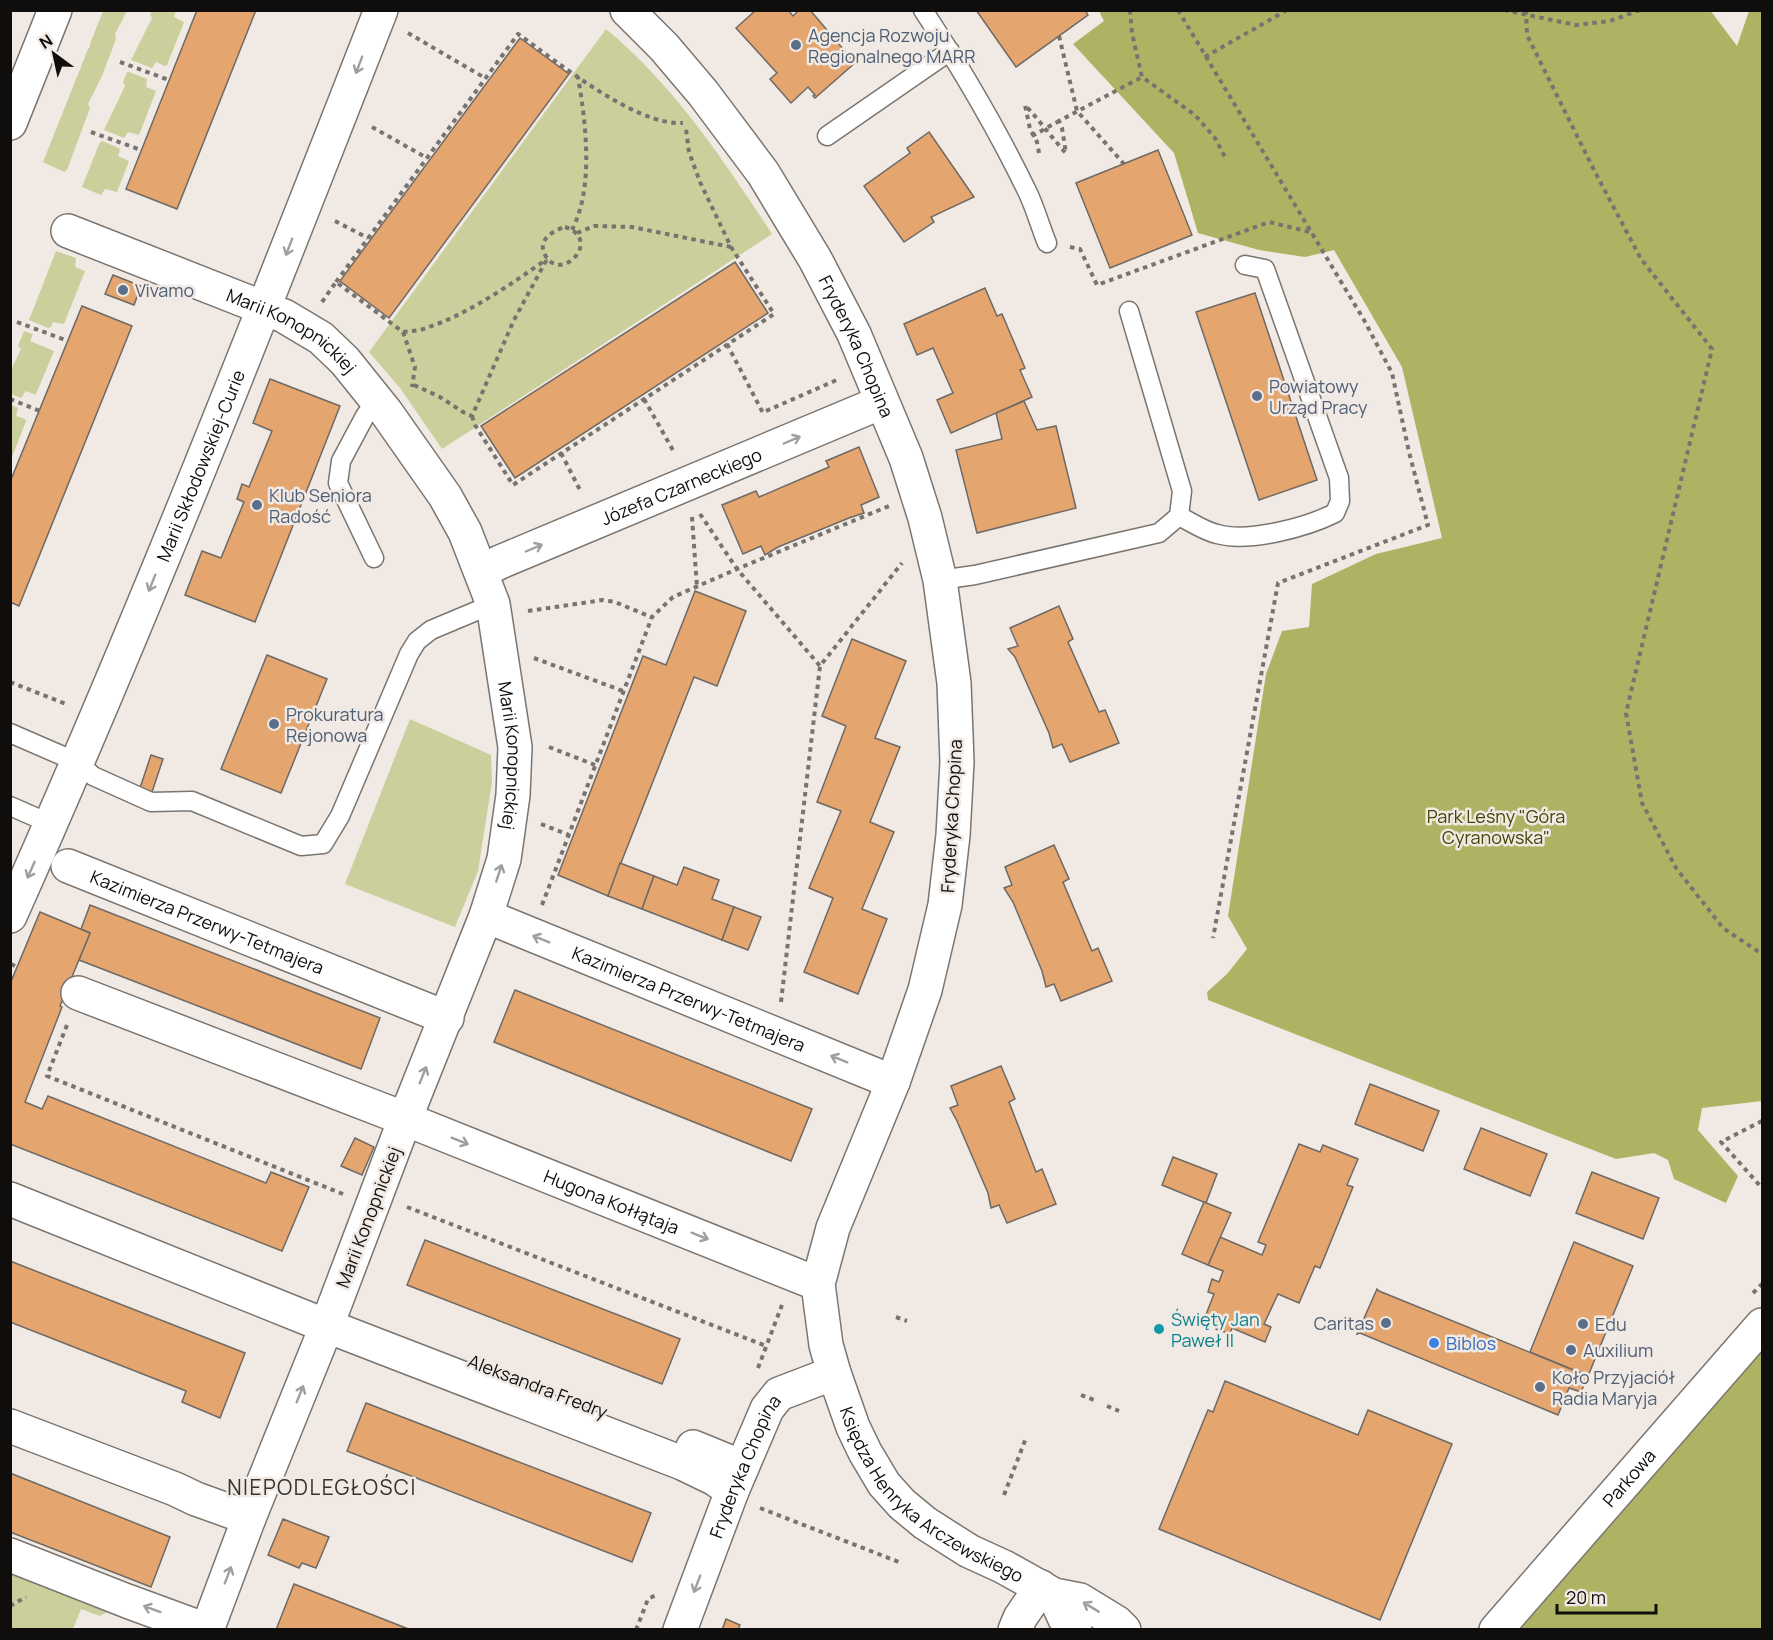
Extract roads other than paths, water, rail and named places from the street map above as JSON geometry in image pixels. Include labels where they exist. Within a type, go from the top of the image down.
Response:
[{"type":"street","points":[[10,123],[55,10]]},
{"type":"street","name":"Fryderyka Chopina","points":[[627,10],[664,47],[703,93],[763,173],[821,270],[854,334],[906,458],[922,508],[940,580],[954,683],[957,762],[953,834],[945,904],[925,990],[893,1082],[833,1228],[806,1279],[834,1373],[780,1394],[766,1409],[680,1629]]},
{"type":"street","name":"Marii Skłodowskiej-Curie","points":[[10,916],[78,763],[265,308],[390,19]]},
{"type":"street","name":"Marii Konopnickiej","points":[[68,231],[265,308],[302,325],[321,338],[345,361],[445,496],[465,532],[493,604],[515,747],[513,795],[504,859],[486,916],[207,1629]]},
{"type":"street","name":"Józefa Czarneckiego","points":[[481,572],[882,402]]},
{"type":"street","name":"Kazimierza Przerwy-Tetmajera","points":[[69,866],[447,1018]]},
{"type":"street","name":"Kazimierza Przerwy-Tetmajera","points":[[486,916],[893,1082]]},
{"type":"street","name":"Hugona Kołłątaja","points":[[78,993],[405,1119],[806,1279]]},
{"type":"street","points":[[10,1199],[331,1316],[682,1463],[715,1479],[737,1479]]},
{"type":"street","name":"Parkowa","points":[[1496,1629],[1762,1325]]},
{"type":"street","name":"Księdza Henryka Arczewskiego","points":[[834,1373],[853,1427],[865,1452],[884,1484],[902,1504],[949,1540],[1047,1591],[1080,1600],[1124,1629]]},
{"type":"street","points":[[10,1425],[249,1518]]},
{"type":"street","points":[[10,1555],[127,1601],[207,1629]]},
{"type":"street","points":[[1015,1629],[1020,1618],[1047,1591],[1065,1619],[1075,1629]]},
{"type":"lane","points":[[923,10],[950,51],[1006,150],[1028,193],[1047,243]]},
{"type":"lane","points":[[827,136],[950,51]]},
{"type":"lane","points":[[1179,516],[1217,534],[1264,535],[1318,522],[1335,513],[1340,501],[1339,478],[1265,269],[1245,265]]},
{"type":"lane","points":[[940,580],[975,575],[1159,533],[1179,516],[1182,491],[1129,311]]},
{"type":"lane","points":[[374,558],[338,483],[341,461],[376,400]]},
{"type":"lane","points":[[10,733],[78,763],[93,776],[151,802],[192,801],[301,846],[323,844],[340,816],[409,654],[417,641],[431,630],[493,604]]},
{"type":"lane","points":[[10,806],[51,824]]},
{"type":"place","name":"Agencja Rozwoju Regionalnego MARR","points":[[796,45]]},
{"type":"place","name":"Vivamo","points":[[123,290]]},
{"type":"place","name":"Powiatowy Urząd Pracy","points":[[1257,396]]},
{"type":"place","name":"Klub Seniora Radość","points":[[257,505]]},
{"type":"place","name":"Prokuratura Rejonowa","points":[[274,724]]},
{"type":"place","name":"Caritas","points":[[1386,1323]]},
{"type":"place","name":"Edu","points":[[1583,1324]]},
{"type":"place","name":"Święty Jan Paweł II","points":[[1159,1329]]},
{"type":"place","name":"Biblos","points":[[1434,1343]]},
{"type":"place","name":"Auxilium","points":[[1571,1350]]},
{"type":"place","name":"Koło Przyjaciół Radia Maryja","points":[[1540,1387]]},
{"type":"district","name":"NIEPODLEGŁOŚCI","points":[[322,1487]]},
{"type":"park label","name":"Park Leśny \"Góra Cyranowska\"","points":[[1496,826]]}]
